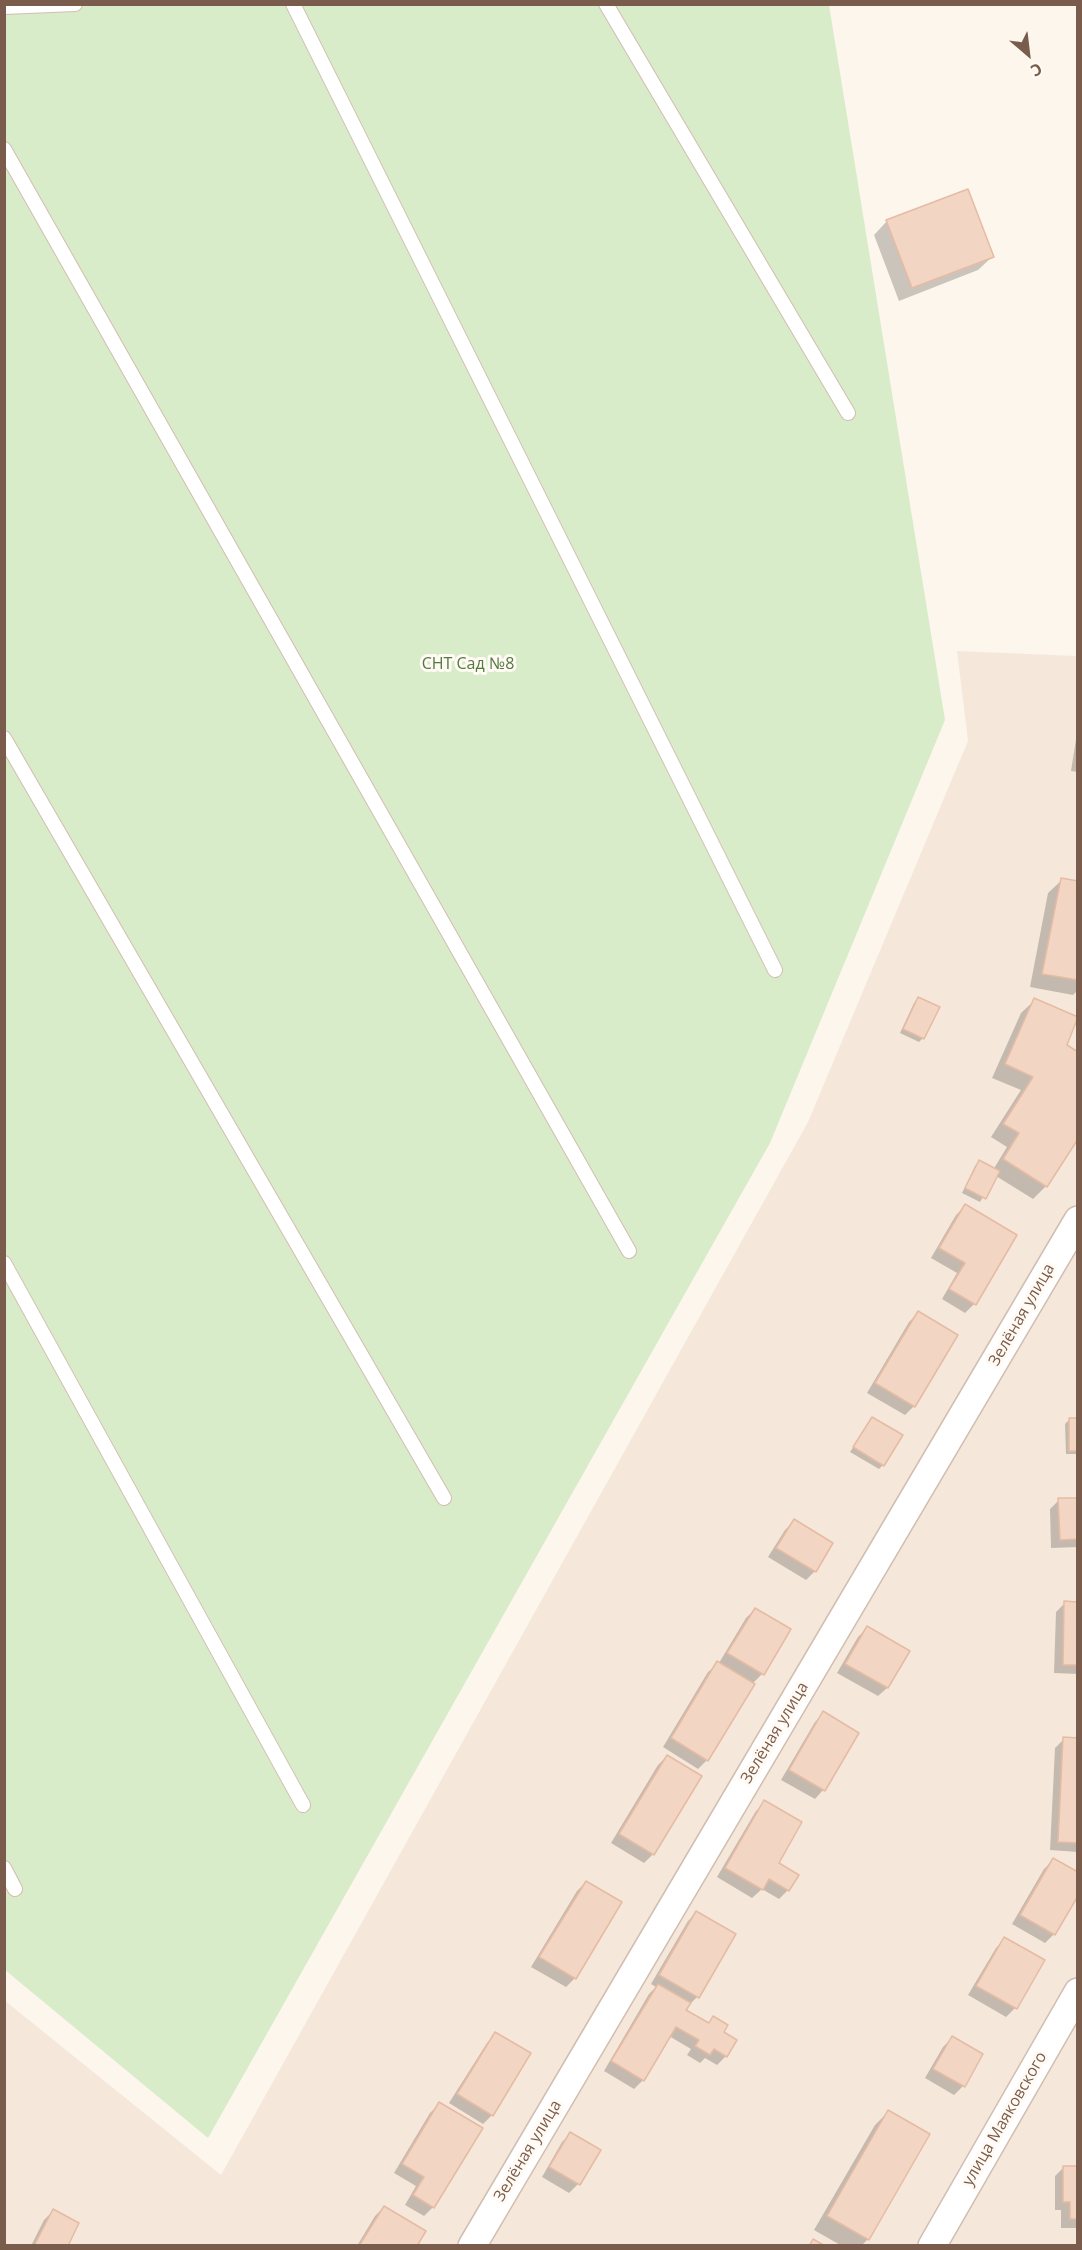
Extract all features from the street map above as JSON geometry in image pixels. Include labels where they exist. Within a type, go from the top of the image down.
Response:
[{"type":"street","name":"Зелёная улица","points":[[472,2246],[1077,1220]]},
{"type":"street","name":"улица Маяковского","points":[[932,2246],[1077,1992]]},
{"type":"lane","points":[[4,7],[75,4]]},
{"type":"lane","points":[[293,4],[775,970]]},
{"type":"lane","points":[[606,4],[848,413]]},
{"type":"lane","points":[[4,149],[629,1251]]},
{"type":"lane","points":[[4,738],[444,1498]]},
{"type":"lane","points":[[4,1263],[303,1804]]},
{"type":"lane","points":[[4,1868],[15,1889]]},
{"type":"shaded area","points":[[957,651],[1077,656],[1077,2245],[5,2245],[4,2000],[221,2175],[808,1122],[968,741]]},
{"type":"green space","name":"СНТ Сад №8","points":[[4,5],[829,5],[945,720],[770,1143],[208,2138],[5,1970]]},
{"type":"building","points":[[968,189],[994,257],[912,288],[886,220]]},
{"type":"building","points":[[1061,878],[1078,881],[1078,980],[1042,974]]},
{"type":"building","points":[[918,997],[940,1007],[924,1039],[903,1029]]},
{"type":"building","points":[[1034,998],[1078,1017],[1067,1045],[1078,1052],[1078,1139],[1047,1187],[1003,1159],[1019,1133],[1003,1124],[1033,1077],[1005,1064]]},
{"type":"building","points":[[979,1160],[1000,1171],[986,1199],[965,1188]]},
{"type":"building","points":[[965,1204],[1017,1235],[976,1305],[949,1289],[965,1263],[939,1248]]},
{"type":"building","points":[[918,1311],[958,1335],[915,1407],[875,1383]]},
{"type":"building","points":[[872,1417],[903,1435],[884,1466],[853,1447]]},
{"type":"building","points":[[1069,1418],[1078,1418],[1078,1451],[1069,1451]]},
{"type":"building","points":[[1058,1498],[1078,1498],[1078,1539],[1060,1540]]},
{"type":"building","points":[[794,1519],[833,1543],[816,1572],[776,1548]]},
{"type":"building","points":[[1064,1601],[1078,1602],[1078,1665],[1063,1665]]},
{"type":"building","points":[[755,1608],[791,1629],[764,1675],[727,1653]]},
{"type":"building","points":[[867,1626],[910,1651],[888,1688],[845,1664]]},
{"type":"building","points":[[717,1661],[755,1684],[708,1761],[671,1738]]},
{"type":"building","points":[[823,1711],[859,1733],[825,1791],[789,1770]]},
{"type":"building","points":[[1063,1737],[1078,1738],[1078,1843],[1058,1842]]},
{"type":"building","points":[[667,1755],[702,1776],[654,1855],[619,1834]]},
{"type":"building","points":[[764,1800],[802,1822],[779,1863],[799,1875],[789,1891],[769,1879],[763,1890],[725,1868]]},
{"type":"building","points":[[1053,1858],[1078,1872],[1078,1896],[1055,1935],[1020,1915]]},
{"type":"building","points":[[586,1881],[622,1902],[576,1979],[539,1957]]},
{"type":"building","points":[[696,1911],[736,1934],[699,1998],[659,1975]]},
{"type":"building","points":[[1004,1937],[1045,1960],[1017,2009],[976,1986]]},
{"type":"building","points":[[658,1984],[691,2003],[686,2010],[709,2023],[713,2016],[728,2025],[724,2032],[737,2040],[727,2057],[714,2049],[710,2055],[695,2046],[699,2040],[676,2027],[644,2081],[611,2061]]},
{"type":"building","points":[[495,2032],[531,2053],[493,2116],[457,2094]]},
{"type":"building","points":[[952,2036],[983,2054],[965,2087],[933,2069]]},
{"type":"building","points":[[439,2102],[483,2128],[434,2208],[413,2195],[424,2177],[402,2164]]},
{"type":"building","points":[[888,2110],[930,2134],[869,2240],[827,2216]]},
{"type":"building","points":[[570,2132],[601,2150],[580,2185],[549,2167]]},
{"type":"building","points":[[1063,2166],[1078,2166],[1078,2219],[1070,2219],[1070,2202],[1063,2202]]},
{"type":"building","points":[[384,2206],[426,2231],[417,2246],[359,2246]]},
{"type":"building","points":[[53,2209],[79,2223],[68,2246],[34,2246]]},
{"type":"building","points":[[813,2239],[825,2246],[809,2246]]}]
